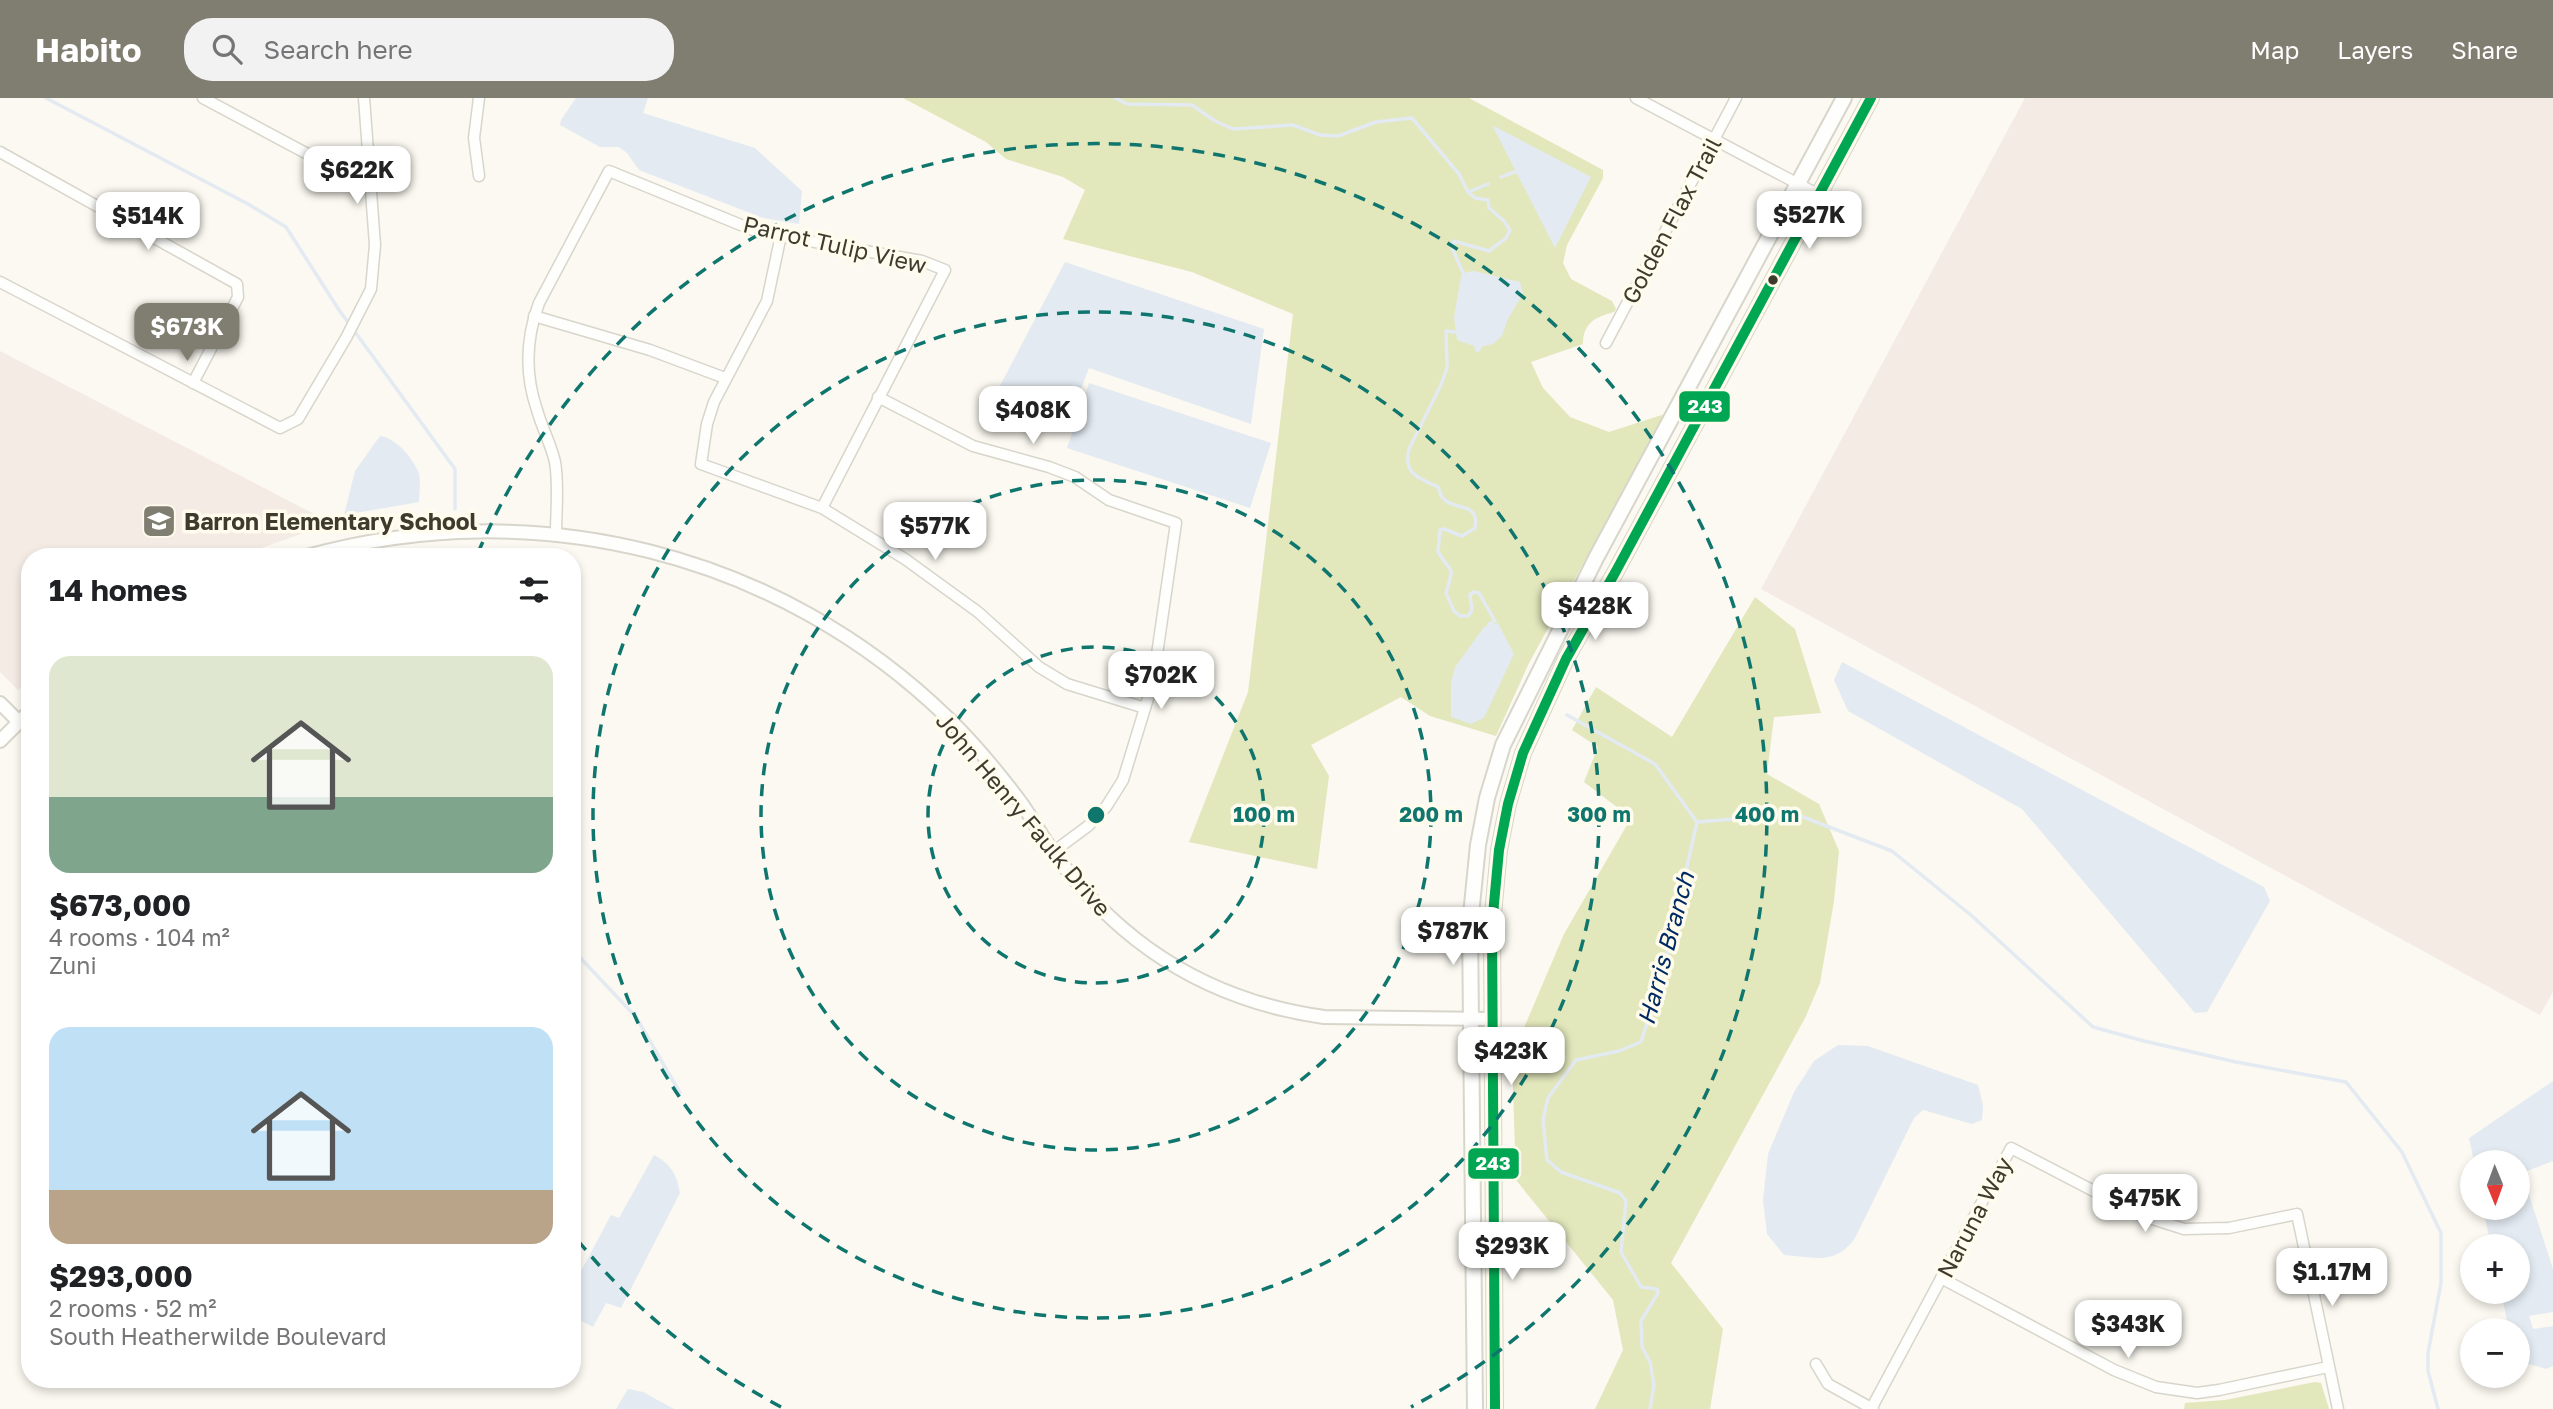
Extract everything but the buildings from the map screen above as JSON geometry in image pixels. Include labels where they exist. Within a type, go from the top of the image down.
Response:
[{"type":"main road","points":[[1475,1409],[1471,925],[1478,845],[1487,798],[1503,745],[1596,558],[1844,98]]},
{"type":"main road","points":[[1494,1409],[1492,925],[1499,850],[1522,754],[1566,659],[1871,98]]},
{"type":"main road","points":[[1596,558],[1616,570]]},
{"type":"street","points":[[203,98],[344,173],[370,174]]},
{"type":"street","points":[[223,109],[229,98]]},
{"type":"street","points":[[0,282],[280,428],[299,419],[371,289],[375,245],[364,98]]},
{"type":"street","points":[[479,98],[474,138],[479,176]]},
{"type":"street","points":[[1636,98],[1819,195]]},
{"type":"street","name":"Golden Flax Trail","points":[[1606,343],[1736,98]]},
{"type":"street","points":[[0,152],[237,284],[238,297],[193,383]]},
{"type":"street","name":"Parrot Tulip View","points":[[534,316],[609,171],[758,232],[922,261],[945,270],[878,397]]},
{"type":"street","points":[[781,235],[767,301],[714,402],[707,424],[701,464],[822,508],[905,559],[978,612],[1039,667],[1067,684],[1145,708]]},
{"type":"street","points":[[556,534],[555,463],[536,410],[528,369],[534,316],[650,350],[725,378]]},
{"type":"street","points":[[822,508],[878,397],[973,446],[1049,467],[1075,477],[1109,500],[1176,523],[1156,663],[1123,780],[1106,807],[1088,826],[1053,852]]},
{"type":"street","name":"John Henry Faulk Drive","points":[[335,548],[414,535],[487,530],[556,534],[622,543],[693,562],[806,611],[860,645],[949,719],[1019,800],[1053,852],[1108,916],[1152,951],[1190,976],[1247,1001],[1324,1017],[1493,1018]]},
{"type":"street","points":[[0,703],[18,721]]},
{"type":"street","points":[[0,741],[21,718]]},
{"type":"street","name":"Naruna Way","points":[[1872,1409],[2011,1148],[2140,1215],[2185,1229],[2229,1228],[2297,1214],[2329,1367]]},
{"type":"street","points":[[1941,1278],[2114,1370],[2166,1389],[2197,1392],[2218,1390],[2329,1367],[2337,1409]]},
{"type":"street","points":[[1816,1364],[1828,1384],[1872,1409]]},
{"type":"shaded area","points":[[576,98],[648,98],[643,113],[755,148],[802,191],[799,224],[763,218],[639,170],[619,147],[600,147],[560,125]]},
{"type":"shaded area","points":[[2025,98],[2553,98],[2553,992],[2540,1015],[1761,589]]},
{"type":"shaded area","points":[[1492,125],[1591,177],[1555,248]]},
{"type":"shaded area","points":[[1065,262],[1264,329],[1251,424],[1089,368],[1067,426],[991,403]]},
{"type":"shaded area","points":[[1474,271],[1520,282],[1523,294],[1508,319],[1502,336],[1493,344],[1483,346],[1479,352],[1476,352],[1474,346],[1457,340],[1454,317],[1461,276]]},
{"type":"shaded area","name":"Barron Elementary School","points":[[0,351],[316,515],[321,527],[261,548],[21,548],[21,688],[18,690],[0,672]]},
{"type":"shaded area","points":[[1089,383],[1271,443],[1250,508],[1067,448]]},
{"type":"shaded area","points":[[380,436],[392,440],[404,450],[417,468],[420,477],[419,502],[344,515],[355,471]]},
{"type":"shaded area","points":[[1498,623],[1514,654],[1484,718],[1471,724],[1451,717],[1451,682],[1455,667],[1484,627]]},
{"type":"shaded area","points":[[1842,662],[2264,887],[2270,901],[2207,1012],[2195,1013],[2022,809],[1848,711],[1834,680]]},
{"type":"shaded area","points":[[1838,1045],[1868,1046],[1978,1085],[1983,1105],[1982,1120],[1972,1124],[1923,1110],[1914,1118],[1855,1238],[1847,1247],[1840,1253],[1823,1258],[1784,1255],[1767,1234],[1763,1200],[1768,1154],[1794,1092],[1814,1061]]},
{"type":"shaded area","points":[[2553,1081],[2553,1161],[2530,1170],[2530,1150],[2472,1150],[2469,1138]]},
{"type":"shaded area","points":[[654,1155],[665,1162],[677,1181],[680,1193],[621,1308],[606,1303],[593,1327],[581,1321],[581,1271],[611,1215],[619,1218]]},
{"type":"shaded area","points":[[2530,1198],[2553,1269],[2553,1312],[2530,1318],[2506,1318],[2504,1304],[2530,1304],[2530,1234],[2488,1234],[2486,1220],[2530,1220]]},
{"type":"shaded area","points":[[2530,1319],[2533,1329],[2553,1326],[2553,1366],[2546,1369],[2530,1364]]},
{"type":"shaded area","points":[[628,1389],[643,1392],[674,1409],[616,1409]]},
{"type":"green space","points":[[903,98],[1469,98],[1603,170],[1603,178],[1567,245],[1563,263],[1571,279],[1612,301],[1616,309],[1591,322],[1585,331],[1583,344],[1531,362],[1543,388],[1570,417],[1609,432],[1665,414],[1529,663],[1496,736],[1430,716],[1401,697],[1311,745],[1329,776],[1317,869],[1189,842],[1248,692],[1293,314],[1192,272],[1063,239],[1085,190],[1063,177],[1006,159],[986,142]]},
{"type":"green space","points":[[1755,597],[1795,629],[1821,713],[1774,717],[1767,774],[1819,804],[1839,851],[1834,901],[1820,983],[1805,1018],[1671,1263],[1723,1329],[1710,1409],[1595,1409],[1623,1350],[1613,1300],[1516,1180],[1512,1056],[1564,934],[1631,818],[1584,782],[1598,747],[1572,730],[1596,687],[1672,737]]},
{"type":"green space","points":[[2321,1383],[2329,1409],[2184,1409],[2185,1403],[2225,1400]]},
{"type":"waterway","points":[[46,98],[248,204],[286,227],[339,310],[455,469],[455,509]]},
{"type":"waterway","name":"Harris Branch","points":[[1115,98],[1127,104],[1192,105],[1215,121],[1233,129],[1293,125],[1320,135],[1338,136],[1376,122],[1412,118],[1459,174],[1468,192],[1475,198],[1488,200],[1489,208],[1510,230],[1506,238],[1489,251],[1454,241],[1452,248],[1465,277]]},
{"type":"waterway","points":[[1501,177],[1517,171]]},
{"type":"waterway","points":[[1468,192],[1488,184]]},
{"type":"waterway","name":"Harris Branch","points":[[1458,330],[1446,331],[1447,368],[1409,449],[1408,465],[1414,475],[1438,487],[1447,501],[1474,513],[1475,528],[1462,536],[1440,530],[1438,552],[1451,571],[1446,593],[1454,611],[1460,616],[1468,616],[1472,610],[1470,595],[1479,593],[1495,621],[1489,624],[1488,630]]},
{"type":"waterway","name":"Harris Branch","points":[[1567,715],[1655,764],[1697,822]]},
{"type":"waterway","points":[[1697,822],[1795,814],[1892,851],[1972,916],[2093,1027],[2236,1062],[2346,1082],[2402,1152],[2441,1233],[2441,1283],[2428,1353],[2428,1371],[2438,1409]]},
{"type":"waterway","name":"Harris Branch","points":[[1650,1409],[1654,1385],[1650,1362],[1642,1347],[1641,1321],[1658,1293],[1657,1289],[1641,1287],[1621,1252],[1626,1201],[1620,1193],[1561,1172],[1547,1160],[1543,1120],[1548,1098],[1576,1060],[1619,1051],[1641,1042],[1663,973],[1697,822]]},
{"type":"waterway","points":[[581,959],[636,1017],[680,1093]]},
{"type":"transit line","name":"243","points":[[1495,1409],[1492,925],[1499,850],[1508,804],[1523,753],[1566,659],[1871,98]]},
{"type":"place","name":"Barron Elementary School","points":[[159,521]]}]
